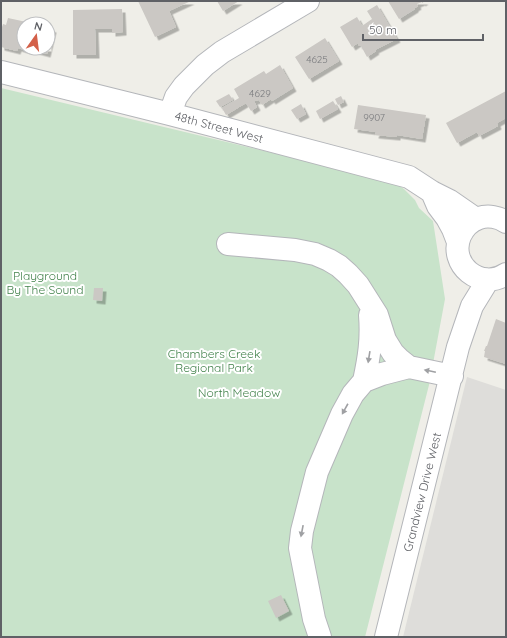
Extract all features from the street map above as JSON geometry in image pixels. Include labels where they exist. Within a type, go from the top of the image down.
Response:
[{"type":"street","points":[[170,114],[176,97],[184,86],[205,64],[222,52],[308,1]]},
{"type":"street","name":"48th Street West","points":[[1,72],[170,114],[409,177],[432,192],[450,201],[495,215]]},
{"type":"street","points":[[432,192],[438,206],[447,218],[458,242]]},
{"type":"street","points":[[458,242],[463,230],[470,223],[495,215]]},
{"type":"street","name":"Grandview Drive West","points":[[458,242],[457,251],[462,265],[463,293],[460,302],[458,347]]},
{"type":"street","points":[[228,244],[295,250],[315,254],[339,266],[358,285],[377,315],[385,340],[393,353],[409,367]]},
{"type":"street","points":[[462,265],[470,274],[479,278],[500,277]]},
{"type":"street","name":"Grandview Drive West","points":[[386,637],[458,347],[472,306],[500,277]]},
{"type":"street","points":[[320,637],[314,620],[300,548],[302,532],[317,472],[342,414],[353,394],[364,381],[370,354],[370,304]]},
{"type":"street","points":[[364,381],[382,374],[409,367],[452,376]]},
{"type":"shaded area","points":[[467,377],[506,390],[506,637],[403,637]]},
{"type":"green space","name":"Chambers Creek Regional Park","points":[[1,88],[394,182],[415,200],[419,208],[433,221],[445,299],[429,385],[365,637],[1,637]]},
{"type":"building","points":[[138,1],[191,1],[169,11],[176,27],[155,37]]},
{"type":"building","points":[[217,1],[239,1],[223,11]]},
{"type":"building","points":[[388,1],[425,1],[417,4],[418,6],[415,9],[399,19]]},
{"type":"building","points":[[377,5],[397,39],[375,50],[376,51],[367,57],[358,43],[352,47],[340,27],[357,17],[362,26],[372,19],[367,11]]},
{"type":"building","points":[[122,9],[123,32],[112,33],[112,29],[95,29],[96,55],[73,55],[73,10]]},
{"type":"building","points":[[8,18],[16,20],[16,51],[1,47],[1,30],[3,24],[6,25]]},
{"type":"building","points":[[325,38],[339,61],[309,79],[295,57]]},
{"type":"building","points":[[280,65],[293,88],[272,101],[271,99],[262,105],[259,100],[254,101],[257,107],[251,111],[246,103],[226,115],[222,108],[239,98],[234,89],[264,71],[266,74]]},
{"type":"building","points":[[506,91],[506,118],[497,123],[498,126],[479,136],[477,132],[457,143],[446,123]]},
{"type":"building","points":[[229,94],[233,100],[220,107],[216,101]]},
{"type":"building","points":[[341,96],[344,102],[338,105],[335,99]]},
{"type":"building","points":[[333,101],[338,109],[320,119],[316,111]]},
{"type":"building","points":[[301,104],[306,114],[297,119],[291,110]]},
{"type":"building","points":[[358,105],[426,115],[422,139],[397,135],[397,137],[375,135],[376,132],[354,129]]},
{"type":"building","points":[[94,288],[103,288],[102,301],[93,300]]},
{"type":"building","points":[[496,319],[506,323],[506,364],[484,357],[484,351]]},
{"type":"building","points":[[281,595],[289,611],[276,618],[268,601]]},
{"type":"park label","name":"Playground By The Sound","points":[[45,282]]},
{"type":"park label","name":"North Meadow","points":[[239,392]]}]
